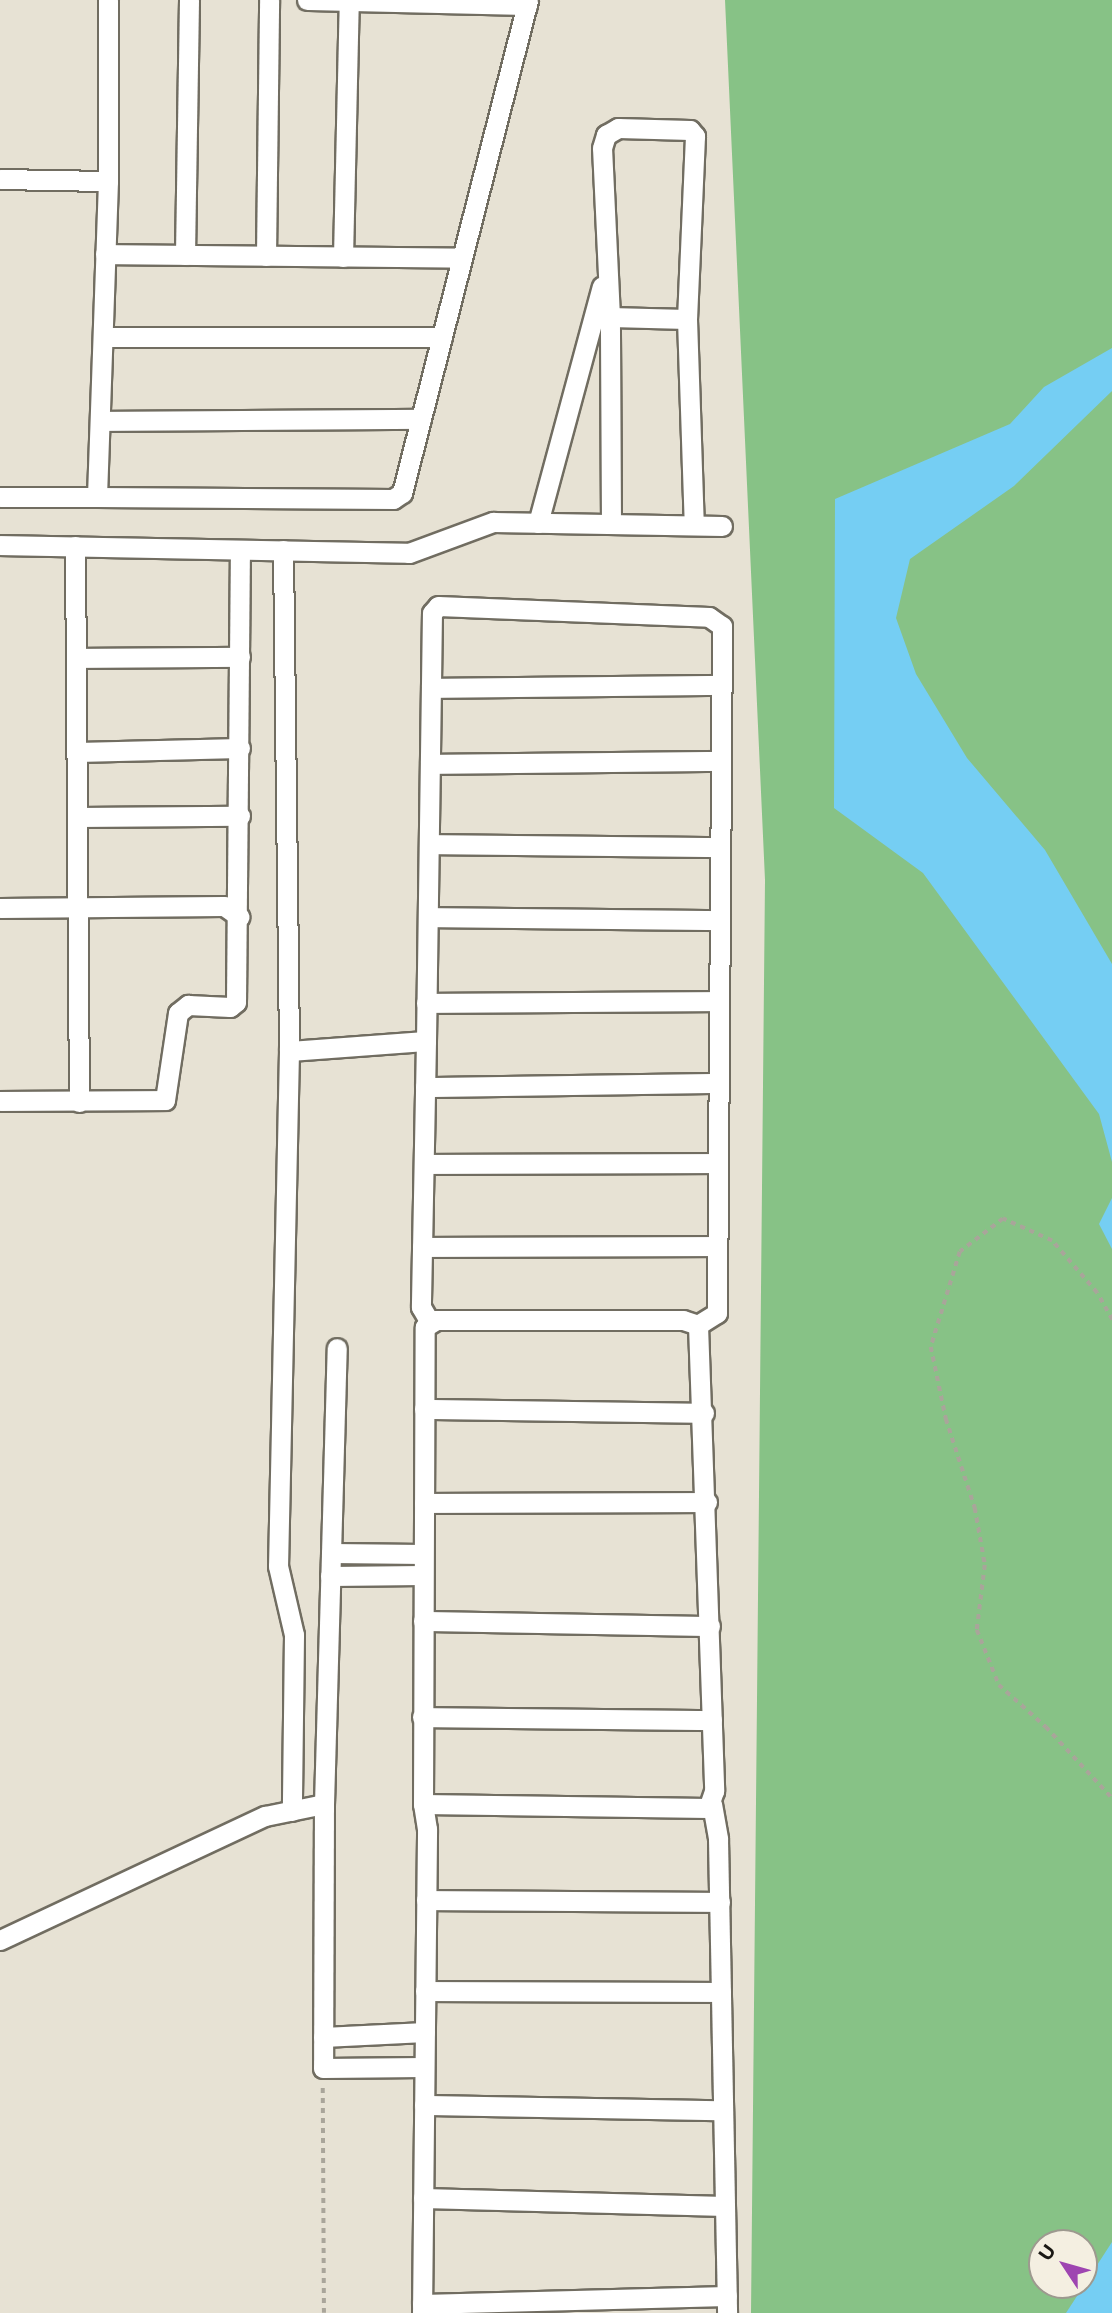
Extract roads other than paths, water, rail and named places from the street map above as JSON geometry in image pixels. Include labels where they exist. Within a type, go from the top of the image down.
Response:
[{"type":"street","points":[[97,497],[108,181],[108,0]]},
{"type":"street","points":[[185,255],[189,0]]},
{"type":"street","points":[[266,256],[270,0]]},
{"type":"street","points":[[0,497],[393,499],[402,493],[528,3],[307,0]]},
{"type":"street","points":[[343,257],[349,1]]},
{"type":"street","points":[[611,524],[610,317],[605,275],[602,148],[606,135],[618,128],[693,132],[687,319],[695,525]]},
{"type":"street","points":[[0,179],[108,181]]},
{"type":"street","points":[[105,254],[462,258]]},
{"type":"street","points":[[538,523],[605,275]]},
{"type":"street","points":[[610,317],[687,319]]},
{"type":"street","points":[[103,337],[442,337]]},
{"type":"street","points":[[100,421],[421,419]]},
{"type":"street","points":[[0,545],[409,553],[494,522],[722,526]]},
{"type":"street","points":[[75,546],[79,1102]]},
{"type":"street","points":[[0,1101],[165,1100],[170,1092],[178,1013],[188,1005],[230,1007],[236,1002],[240,916],[240,550]]},
{"type":"street","points":[[283,551],[289,1051],[278,1566],[293,1635],[292,1811]]},
{"type":"street","points":[[429,1321],[683,1321],[698,1325],[717,1313],[722,626],[709,617],[438,606],[432,613],[421,1307],[429,1321],[424,1409],[422,1621],[426,1900],[422,2309],[727,2305],[719,1839],[712,1804],[707,1502],[698,1325]]},
{"type":"street","points":[[77,658],[240,657]]},
{"type":"street","points":[[431,688],[722,685]]},
{"type":"street","points":[[78,751],[240,748]]},
{"type":"street","points":[[430,764],[721,761]]},
{"type":"street","points":[[78,817],[240,816]]},
{"type":"street","points":[[429,844],[720,847]]},
{"type":"street","points":[[0,908],[224,906],[240,916]]},
{"type":"street","points":[[428,917],[720,920]]},
{"type":"street","points":[[426,1003],[719,1001]]},
{"type":"street","points":[[289,1051],[426,1041]]},
{"type":"street","points":[[425,1087],[719,1083]]},
{"type":"street","points":[[424,1164],[718,1163]]},
{"type":"street","points":[[422,1247],[717,1246]]},
{"type":"street","points":[[337,1348],[324,1804],[323,2068],[424,2067]]},
{"type":"street","points":[[424,1409],[704,1413]]},
{"type":"street","points":[[424,1503],[707,1502]]},
{"type":"street","points":[[331,1553],[423,1554]]},
{"type":"street","points":[[330,1576],[423,1575]]},
{"type":"street","points":[[422,1621],[710,1626]]},
{"type":"street","points":[[422,1717],[712,1720]]},
{"type":"street","points":[[0,1940],[265,1816],[324,1804]]},
{"type":"street","points":[[423,1804],[698,1809],[712,1804]]},
{"type":"street","points":[[426,1900],[720,1902]]},
{"type":"street","points":[[425,1991],[721,1992]]},
{"type":"street","points":[[323,2036],[425,2032]]},
{"type":"street","points":[[424,2105],[723,2110]]},
{"type":"street","points":[[423,2198],[725,2206]]},
{"type":"water","points":[[1112,348],[1112,391],[1014,486],[910,559],[896,618],[916,674],[967,758],[1045,850],[1112,964],[1112,1162],[1099,1114],[923,873],[834,808],[835,499],[1010,424],[1044,387]]},
{"type":"water","points":[[1112,1198],[1112,1249],[1099,1224]]},
{"type":"water","points":[[1112,2242],[1112,2313],[1066,2313],[1075,2299],[1098,2299],[1098,2264]]}]
